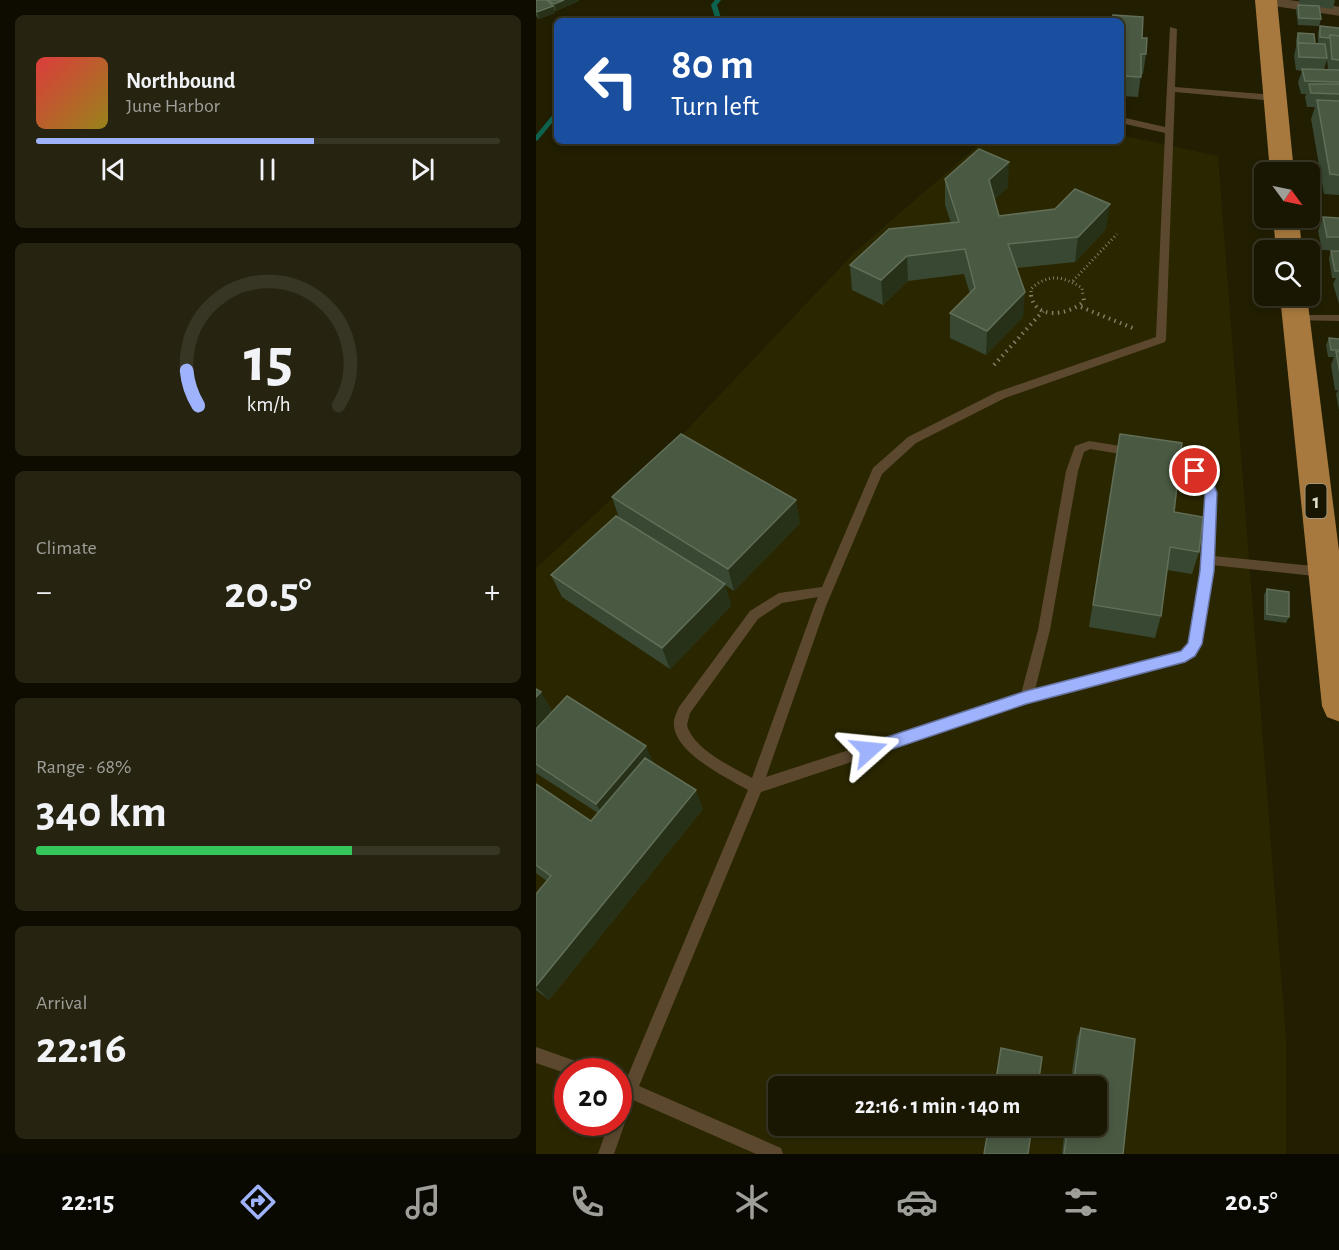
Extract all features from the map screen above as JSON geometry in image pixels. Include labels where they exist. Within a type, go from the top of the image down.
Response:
[{"type":"highway","points":[[1266,1],[1281,162]]},
{"type":"highway","name":"1","points":[[1294,307],[1332,572],[1340,706]]},
{"type":"street","points":[[1266,1],[1340,12]]},
{"type":"lane","points":[[632,1068],[756,787],[826,591],[877,471],[912,440],[1001,395],[1161,339],[1174,29]]},
{"type":"lane","points":[[1171,89],[1274,98]]},
{"type":"lane","points":[[1124,121],[1169,131]]},
{"type":"lane","points":[[1294,307],[1340,318]]},
{"type":"lane","points":[[826,591],[779,598],[754,615],[684,711],[679,725],[684,738],[708,759],[756,787],[1026,698],[1185,656],[1195,644],[1207,560],[1211,493],[1207,484],[1184,463],[1089,445],[1079,449],[1072,471],[1044,630],[1026,698]]},
{"type":"lane","points":[[1207,560],[1332,572]]},
{"type":"lane","points":[[536,1055],[554,1061]]},
{"type":"lane","points":[[632,1090],[775,1154]]},
{"type":"lane","points":[[606,1154],[612,1136]]},
{"type":"path","points":[[1073,281],[1116,234]]},
{"type":"path","points":[[1059,277],[1073,281],[1082,288],[1085,294],[1080,307],[1064,314],[1043,310],[1032,302],[1030,295],[1035,284],[1059,277]]},
{"type":"path","points":[[1080,307],[1161,339]]},
{"type":"path","points":[[994,365],[1043,310]]},
{"type":"shaded area","points":[[1124,136],[1218,156],[1286,1039],[1286,1154],[536,1154],[536,568],[681,436],[855,252],[980,144],[1124,144]]},
{"type":"building","points":[[536,0],[547,0],[553,6],[537,12]]},
{"type":"building","points":[[547,0],[564,0],[554,4]]},
{"type":"building","points":[[1298,5],[1319,6],[1321,19],[1299,18]]},
{"type":"building","points":[[1113,15],[1143,17],[1142,38],[1147,38],[1146,54],[1141,54],[1141,77],[1124,76],[1124,18],[1112,18]]},
{"type":"building","points":[[1320,26],[1340,28],[1340,36],[1320,37]]},
{"type":"building","points":[[1298,33],[1314,34],[1315,44],[1298,43]]},
{"type":"building","points":[[1330,35],[1340,36],[1340,60],[1332,59]]},
{"type":"building","points":[[1298,43],[1325,44],[1327,58],[1299,57]]},
{"type":"building","points":[[1302,69],[1340,70],[1340,82],[1305,81]]},
{"type":"building","points":[[1309,84],[1340,84],[1340,94],[1311,93]]},
{"type":"building","points":[[1317,100],[1340,101],[1340,175],[1330,174]]},
{"type":"building","points":[[979,149],[1009,162],[989,180],[999,216],[1055,209],[1075,189],[1110,204],[1078,237],[1008,244],[1025,292],[987,331],[950,313],[975,288],[965,249],[907,256],[881,280],[850,265],[889,229],[959,222],[945,179]]},
{"type":"building","points":[[1323,217],[1340,218],[1340,237],[1327,237]]},
{"type":"building","points":[[1331,251],[1340,251],[1340,271],[1335,271]]},
{"type":"building","points":[[1329,338],[1340,339],[1340,350],[1331,350]]},
{"type":"building","points":[[1336,351],[1340,352],[1340,374]]},
{"type":"building","points":[[681,434],[796,500],[728,569],[612,497]]},
{"type":"building","points":[[1120,434],[1182,443],[1174,512],[1203,517],[1199,552],[1170,547],[1161,616],[1093,605]]},
{"type":"building","points":[[616,516],[725,584],[662,648],[551,575]]},
{"type":"building","points":[[1267,589],[1289,592],[1289,617],[1267,614]]},
{"type":"building","points":[[567,696],[646,746],[596,804],[536,764],[536,729]]},
{"type":"building","points":[[645,758],[696,790],[536,986],[536,894],[551,876],[536,865],[536,784],[591,821]]},
{"type":"building","points":[[1081,1028],[1135,1039],[1123,1154],[1064,1154],[1066,1136],[1107,1136],[1107,1076],[1074,1076]]},
{"type":"building","points":[[1001,1048],[1042,1057],[1039,1076],[997,1076]]},
{"type":"building","points":[[987,1136],[1030,1136],[1028,1154],[984,1154]]},
{"type":"waterway","points":[[718,0],[714,5],[718,18]]},
{"type":"waterway","points":[[536,139],[554,117]]},
{"type":"route","points":[[869,750],[1026,698],[1185,656],[1195,644],[1207,571],[1211,493],[1207,484],[1195,471]]}]
